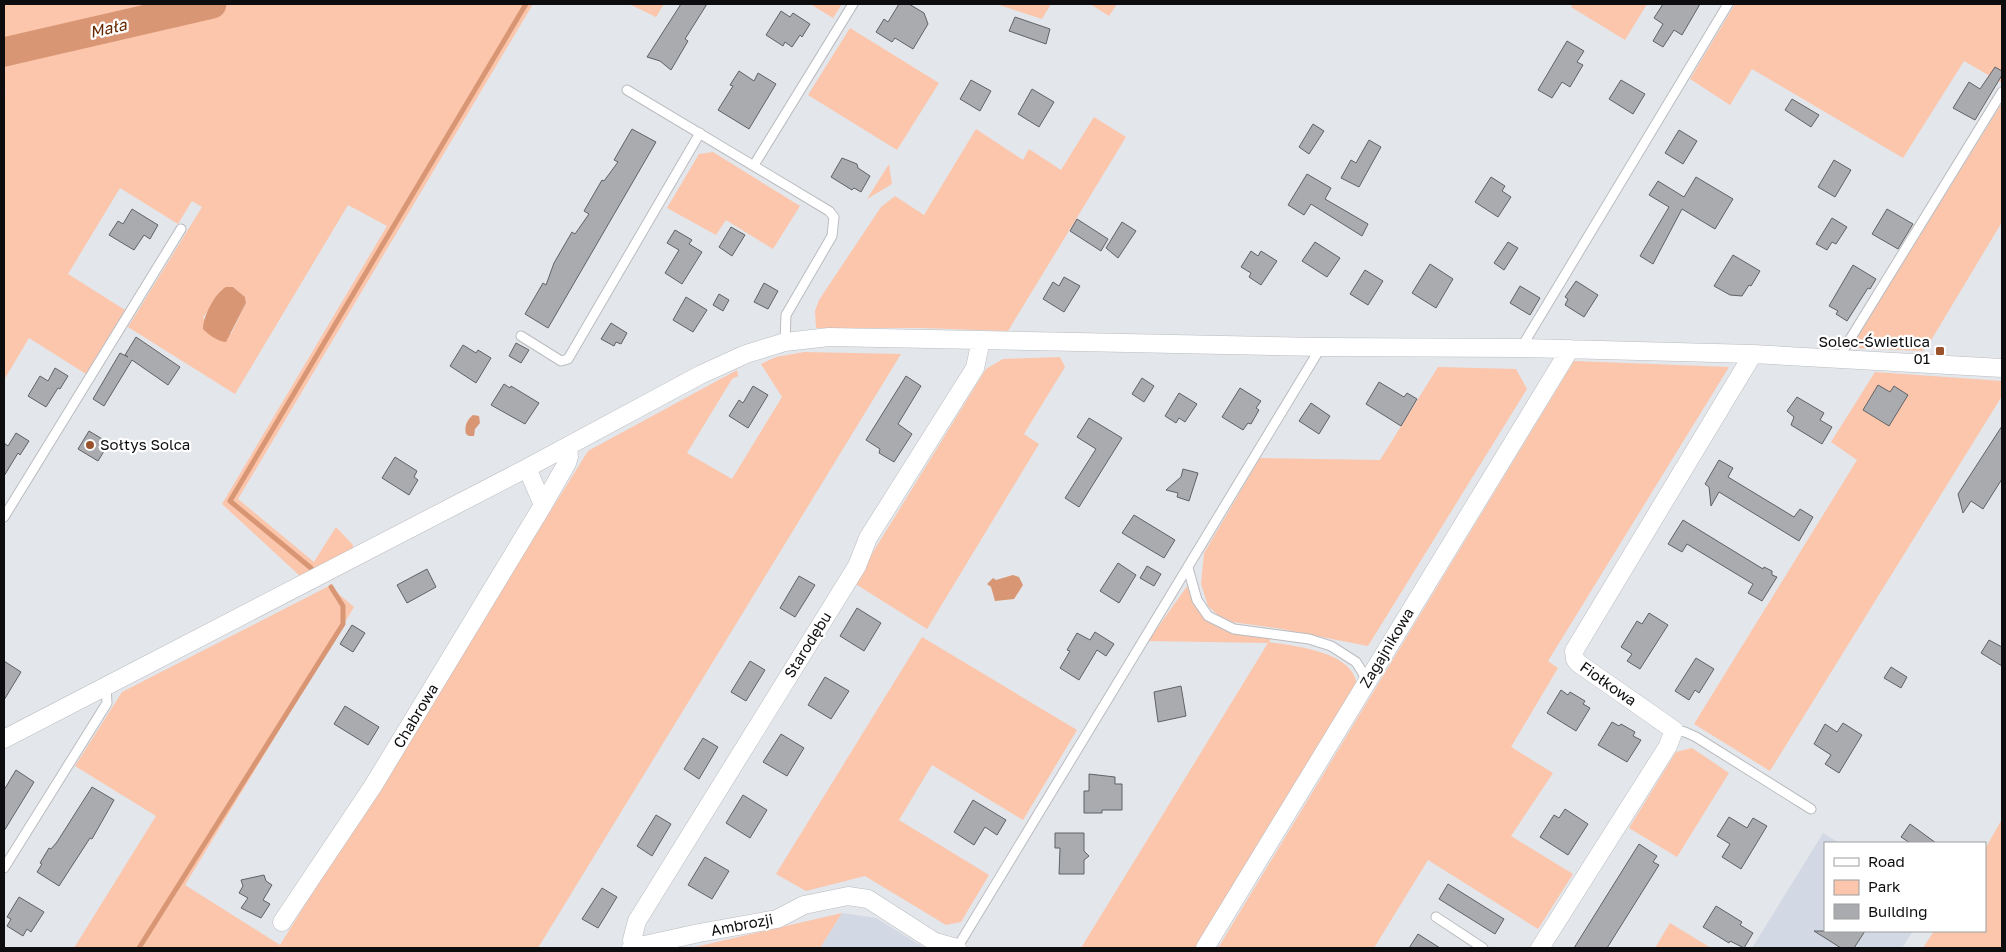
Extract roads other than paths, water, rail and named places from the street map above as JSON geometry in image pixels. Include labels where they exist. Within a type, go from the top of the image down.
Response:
[{"type":"street","points":[[4,740],[708,372],[746,354],[785,342],[829,337],[1321,347],[1570,349],[1753,354],[2002,368]]},
{"type":"street","name":"Starodębu","points":[[633,948],[632,940],[636,921],[857,566],[868,538],[894,494],[975,368],[981,340]]},
{"type":"street","name":"Zagajnikowa","points":[[1205,948],[1570,349]]},
{"type":"street","name":"Fiołkowa","points":[[1674,730],[1578,663],[1575,659],[1574,651],[1753,354]]},
{"type":"street","name":"Chabrowa","points":[[282,922],[373,786],[543,505],[567,463],[569,457],[568,446]]},
{"type":"street","points":[[527,468],[543,505]]},
{"type":"street","points":[[1540,948],[1668,746],[1674,730]]},
{"type":"street","name":"Ambrozji","points":[[633,948],[699,933],[777,919],[804,905],[848,896],[868,899],[935,942],[957,948]]},
{"type":"lane","points":[[754,165],[853,4]]},
{"type":"lane","points":[[1521,348],[1728,4]]},
{"type":"lane","points":[[628,90],[829,211],[834,217],[832,236],[786,315],[785,342]]},
{"type":"lane","points":[[1842,358],[1844,349],[2002,92]]},
{"type":"lane","points":[[521,336],[561,361],[568,359],[700,133]]},
{"type":"lane","points":[[4,517],[181,229]]},
{"type":"lane","points":[[957,948],[1321,347]]},
{"type":"lane","points":[[1188,568],[1197,600],[1208,616],[1234,629],[1309,639],[1331,646],[1356,662],[1363,673],[1366,683]]},
{"type":"lane","points":[[4,868],[107,703],[106,686]]},
{"type":"lane","points":[[1674,730],[1696,737],[1811,809]]},
{"type":"lane","points":[[1436,917],[1483,948]]},
{"type":"waterway","name":"Mała","points":[[4,52],[212,4]]},
{"type":"waterway","points":[[311,568],[230,501],[526,4]]},
{"type":"waterway","points":[[139,948],[343,624],[343,606],[331,587]]},
{"type":"place","name":"Solec-Świetlica 01","points":[[1940,351]]},
{"type":"place","name":"Sołtys Solca","points":[[90,445]]}]
